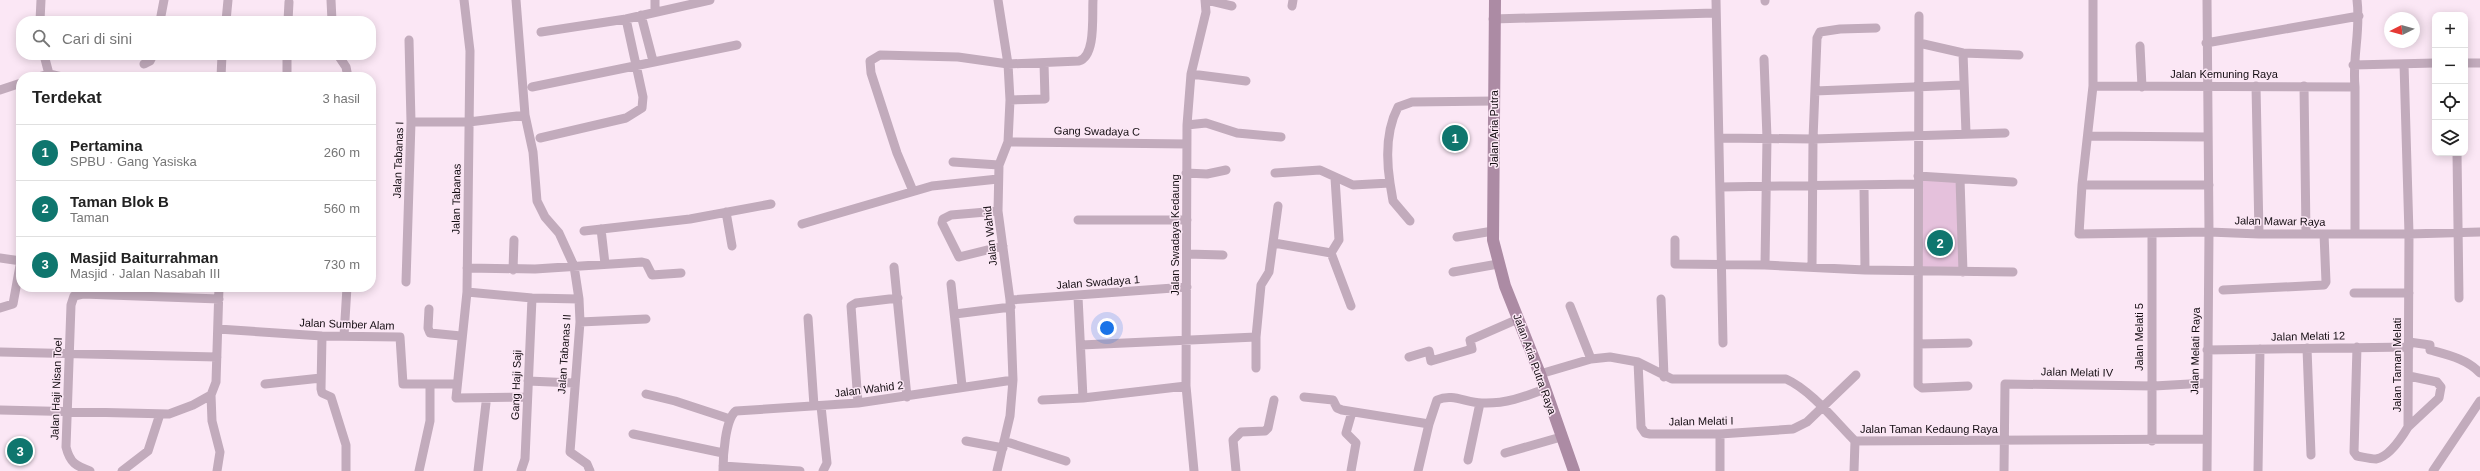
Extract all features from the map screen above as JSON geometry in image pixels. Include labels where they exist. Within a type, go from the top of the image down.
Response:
[{"type":"main road","name":"Jalan Aria Putra","points":[[1495,0],[1493,19],[1493,232],[1498,261]]},
{"type":"main road","name":"Jalan Aria Putra Raya","points":[[1498,261],[1518,319],[1540,374],[1560,437],[1574,471]]},
{"type":"street","points":[[40,16],[41,0]]},
{"type":"street","points":[[161,16],[164,0]]},
{"type":"street","points":[[226,16],[228,0]]},
{"type":"street","points":[[331,0],[332,16]]},
{"type":"street","name":"Jalan Tabanas","points":[[464,0],[470,51],[467,292],[456,384],[456,398],[527,397]]},
{"type":"street","name":"Jalan Tabanas II","points":[[516,0],[524,115],[533,152],[537,201],[545,217],[559,233],[574,266],[579,299],[580,322],[574,383],[570,452],[587,464],[590,471]]},
{"type":"street","points":[[655,0],[655,12]]},
{"type":"street","name":"Jalan Wahid","points":[[997,471],[1010,416],[1013,380],[1010,303],[998,211],[999,165],[1008,142],[1010,100],[1008,64],[998,0]]},
{"type":"street","points":[[913,191],[897,153],[871,73],[870,62],[880,55],[958,57],[1008,64],[1044,64],[1079,61],[1086,58],[1090,50],[1093,0]]},
{"type":"street","points":[[1206,0],[1232,6]]},
{"type":"street","name":"Jalan Swadaya Kedaung","points":[[1194,471],[1186,386],[1187,125],[1191,74],[1206,12],[1206,0]]},
{"type":"street","points":[[1716,0],[1715,13],[1720,138],[1723,344]]},
{"type":"street","points":[[2093,0],[2093,86],[2082,185],[2209,185]]},
{"type":"street","name":"Jalan Melati Raya","points":[[2207,471],[2206,439],[2209,185],[2206,43],[2208,0]]},
{"type":"street","points":[[2355,234],[2355,87],[2353,65],[2358,37],[2359,16],[2357,0]]},
{"type":"street","points":[[541,32],[626,19],[704,1]]},
{"type":"street","points":[[288,2],[288,16]]},
{"type":"street","points":[[1493,19],[1715,13]]},
{"type":"street","points":[[641,15],[653,61]]},
{"type":"street","points":[[1919,16],[1919,387],[1968,386]]},
{"type":"street","points":[[2206,43],[2359,16]]},
{"type":"street","points":[[540,138],[626,118],[640,111],[644,105],[643,97],[626,19]]},
{"type":"street","points":[[1812,267],[1812,188],[1816,38],[1820,32],[1840,29],[1876,28]]},
{"type":"street","name":"Jalan Tabanas I","points":[[406,282],[411,122],[409,40]]},
{"type":"street","points":[[1919,43],[1963,53],[2019,55]]},
{"type":"street","points":[[532,87],[737,44]]},
{"type":"street","points":[[2140,46],[2142,87]]},
{"type":"street","points":[[1963,53],[1966,133]]},
{"type":"street","points":[[1764,59],[1767,138],[1765,265]]},
{"type":"street","points":[[45,60],[48,72]]},
{"type":"street","points":[[144,64],[150,60]]},
{"type":"street","points":[[221,72],[222,60]]},
{"type":"street","points":[[287,60],[287,72]]},
{"type":"street","points":[[341,60],[346,67],[347,72]]},
{"type":"street","points":[[2353,65],[2432,63]]},
{"type":"street","points":[[2468,63],[2480,63]]},
{"type":"street","points":[[1010,100],[1044,99],[1044,64]]},
{"type":"street","name":"Jalan Taman Melati","points":[[2357,347],[2355,454],[2375,459],[2381,457],[2402,438],[2408,427],[2409,234],[2404,64]]},
{"type":"street","points":[[1191,74],[1246,82]]},
{"type":"street","points":[[0,90],[16,85]]},
{"type":"street","points":[[1815,90],[1963,85]]},
{"type":"street","name":"Jalan Kemuning Raya","points":[[2093,86],[2142,87],[2208,85],[2355,87]]},
{"type":"street","points":[[2256,86],[2259,234]]},
{"type":"street","points":[[2304,86],[2306,234]]},
{"type":"street","points":[[1410,221],[1394,201],[1390,183],[1388,138],[1390,123],[1398,107],[1412,102],[1494,101]]},
{"type":"street","points":[[411,122],[468,122],[524,115]]},
{"type":"street","points":[[1187,125],[1206,123],[1237,133],[1281,137]]},
{"type":"street","points":[[1720,138],[1813,138],[1918,134],[2005,133]]},
{"type":"street","points":[[2088,136],[2208,137]]},
{"type":"street","name":"Gang Swadaya C","points":[[1008,142],[1187,144]]},
{"type":"street","points":[[2457,156],[2459,298]]},
{"type":"street","points":[[953,162],[999,165]]},
{"type":"street","points":[[1186,173],[1207,174],[1226,170]]},
{"type":"street","points":[[1276,173],[1320,170],[1353,185],[1390,183]]},
{"type":"street","points":[[802,224],[913,191],[963,182],[998,178]]},
{"type":"street","points":[[1331,253],[1339,240],[1335,178]]},
{"type":"street","points":[[1720,187],[1864,187],[1918,180],[1960,179],[2013,182]]},
{"type":"street","points":[[1960,179],[1963,272]]},
{"type":"street","name":"Jalan Mawar Raya","points":[[2082,185],[2079,234],[2209,232],[2259,234],[2409,234],[2480,232]]},
{"type":"street","points":[[1864,187],[1864,270]]},
{"type":"street","points":[[584,231],[690,219],[771,204]]},
{"type":"street","points":[[1256,368],[1256,337],[1261,285],[1269,272],[1278,206]]},
{"type":"street","points":[[998,211],[951,215],[943,219],[942,223],[959,257],[1003,246]]},
{"type":"street","points":[[726,212],[732,246]]},
{"type":"street","points":[[1078,220],[1186,220]]},
{"type":"street","points":[[602,229],[605,264]]},
{"type":"street","points":[[1457,237],[1493,232]]},
{"type":"street","name":"Jalan Melati 5","points":[[2152,233],[2152,441]]},
{"type":"street","points":[[2223,290],[2324,285],[2326,282],[2324,234]]},
{"type":"street","points":[[513,270],[514,240]]},
{"type":"street","points":[[1675,240],[1675,264],[1765,265],[1864,270],[2013,272]]},
{"type":"street","points":[[1274,243],[1331,253]]},
{"type":"street","points":[[1331,253],[1351,306]]},
{"type":"street","points":[[1187,254],[1223,255]]},
{"type":"street","points":[[0,258],[16,260]]},
{"type":"street","points":[[1453,272],[1498,261]]},
{"type":"street","points":[[467,268],[513,270],[642,262],[646,263],[652,275],[680,273]]},
{"type":"street","points":[[894,267],[907,396]]},
{"type":"street","points":[[951,284],[962,386]]},
{"type":"street","name":"Jalan Swadaya 1","points":[[955,314],[1010,303],[1187,287]]},
{"type":"street","points":[[0,308],[13,304],[16,288]]},
{"type":"street","points":[[217,471],[220,452],[212,421],[211,395],[215,387],[219,292]]},
{"type":"street","points":[[344,336],[347,292]]},
{"type":"street","points":[[467,292],[532,298],[579,299]]},
{"type":"street","points":[[2354,293],[2409,293]]},
{"type":"street","name":"Jalan Haji Nisan Toel","points":[[90,471],[75,465],[69,459],[66,447],[71,354],[71,305],[74,296],[83,294],[219,299]]},
{"type":"street","points":[[1078,297],[1083,398]]},
{"type":"street","name":"Gang Haji Saji","points":[[521,471],[525,459],[532,298]]},
{"type":"street","points":[[858,403],[852,305],[898,298]]},
{"type":"street","points":[[1662,300],[1664,377]]},
{"type":"street","points":[[1570,306],[1591,359]]},
{"type":"street","points":[[429,309],[428,328],[430,333],[461,336]]},
{"type":"street","points":[[808,318],[817,406],[827,463],[824,471]]},
{"type":"street","points":[[580,322],[646,319]]},
{"type":"street","points":[[1409,357],[1429,351],[1431,361],[1472,349],[1470,340],[1518,319]]},
{"type":"street","name":"Jalan Sumber Alam","points":[[218,329],[322,336],[400,337],[403,384],[456,384]]},
{"type":"street","points":[[322,336],[321,392],[331,397],[346,445],[346,471]]},
{"type":"street","points":[[1081,345],[1256,337]]},
{"type":"street","points":[[1918,344],[1968,343]]},
{"type":"street","name":"Jalan Melati 12","points":[[2207,350],[2430,344],[2430,350],[2460,359],[2474,367],[2480,373]]},
{"type":"street","points":[[2307,348],[2311,455]]},
{"type":"street","points":[[2258,471],[2260,349]]},
{"type":"street","points":[[0,352],[217,357]]},
{"type":"street","name":"Jalan Taman Kedaung Raya","points":[[1540,374],[1591,359],[1610,357],[1638,362],[1664,377],[1681,380],[1786,379],[1794,382],[1823,408],[1855,441],[2004,442],[2206,439]]},
{"type":"street","name":"Jalan Melati I","points":[[1638,362],[1641,427],[1645,433],[1720,434],[1793,429],[1807,422],[1856,375]]},
{"type":"street","points":[[2408,427],[2439,398],[2441,387],[2437,382],[2409,376]]},
{"type":"street","points":[[265,384],[321,378]]},
{"type":"street","name":"Jalan Wahid 2","points":[[730,418],[732,414],[743,409],[858,403],[962,386],[1013,380]]},
{"type":"street","points":[[528,381],[574,383]]},
{"type":"street","name":"Jalan Melati IV","points":[[2004,442],[2005,384],[2151,386],[2207,383]]},
{"type":"street","points":[[419,471],[430,421],[430,385]]},
{"type":"street","points":[[1042,400],[1083,398],[1186,386]]},
{"type":"street","points":[[1418,471],[1434,402],[1442,398],[1452,397],[1480,403],[1512,401],[1545,389]]},
{"type":"street","points":[[646,394],[675,401],[730,418],[723,453],[723,468],[800,471]]},
{"type":"street","points":[[0,410],[68,413],[176,413],[211,395]]},
{"type":"street","points":[[1304,397],[1332,400],[1337,408],[1352,412],[1428,424]]},
{"type":"street","points":[[1236,471],[1233,440],[1241,432],[1265,431],[1268,428],[1274,400]]},
{"type":"street","points":[[2433,471],[2480,401]]},
{"type":"street","points":[[478,471],[486,403]]},
{"type":"street","points":[[1468,460],[1480,403]]},
{"type":"street","points":[[1351,471],[1356,442],[1347,435],[1346,429],[1352,412]]},
{"type":"street","points":[[122,471],[148,450],[160,414]]},
{"type":"street","points":[[632,434],[723,453]]},
{"type":"street","points":[[1720,434],[1720,471]]},
{"type":"street","points":[[1506,453],[1560,437]]},
{"type":"street","points":[[966,440],[1004,445],[1066,461]]},
{"type":"street","points":[[1854,471],[1855,441]]},
{"type":"street","points":[[2004,442],[2004,471]]},
{"type":"shaded area","points":[[1918,176],[1960,179],[1963,272],[1920,271]]},
{"type":"place","name":"Pertamina","points":[[1455,138]]},
{"type":"place","name":"Taman Blok B","points":[[1940,243]]},
{"type":"place","name":"Masjid Baiturrahman","points":[[20,451]]}]
